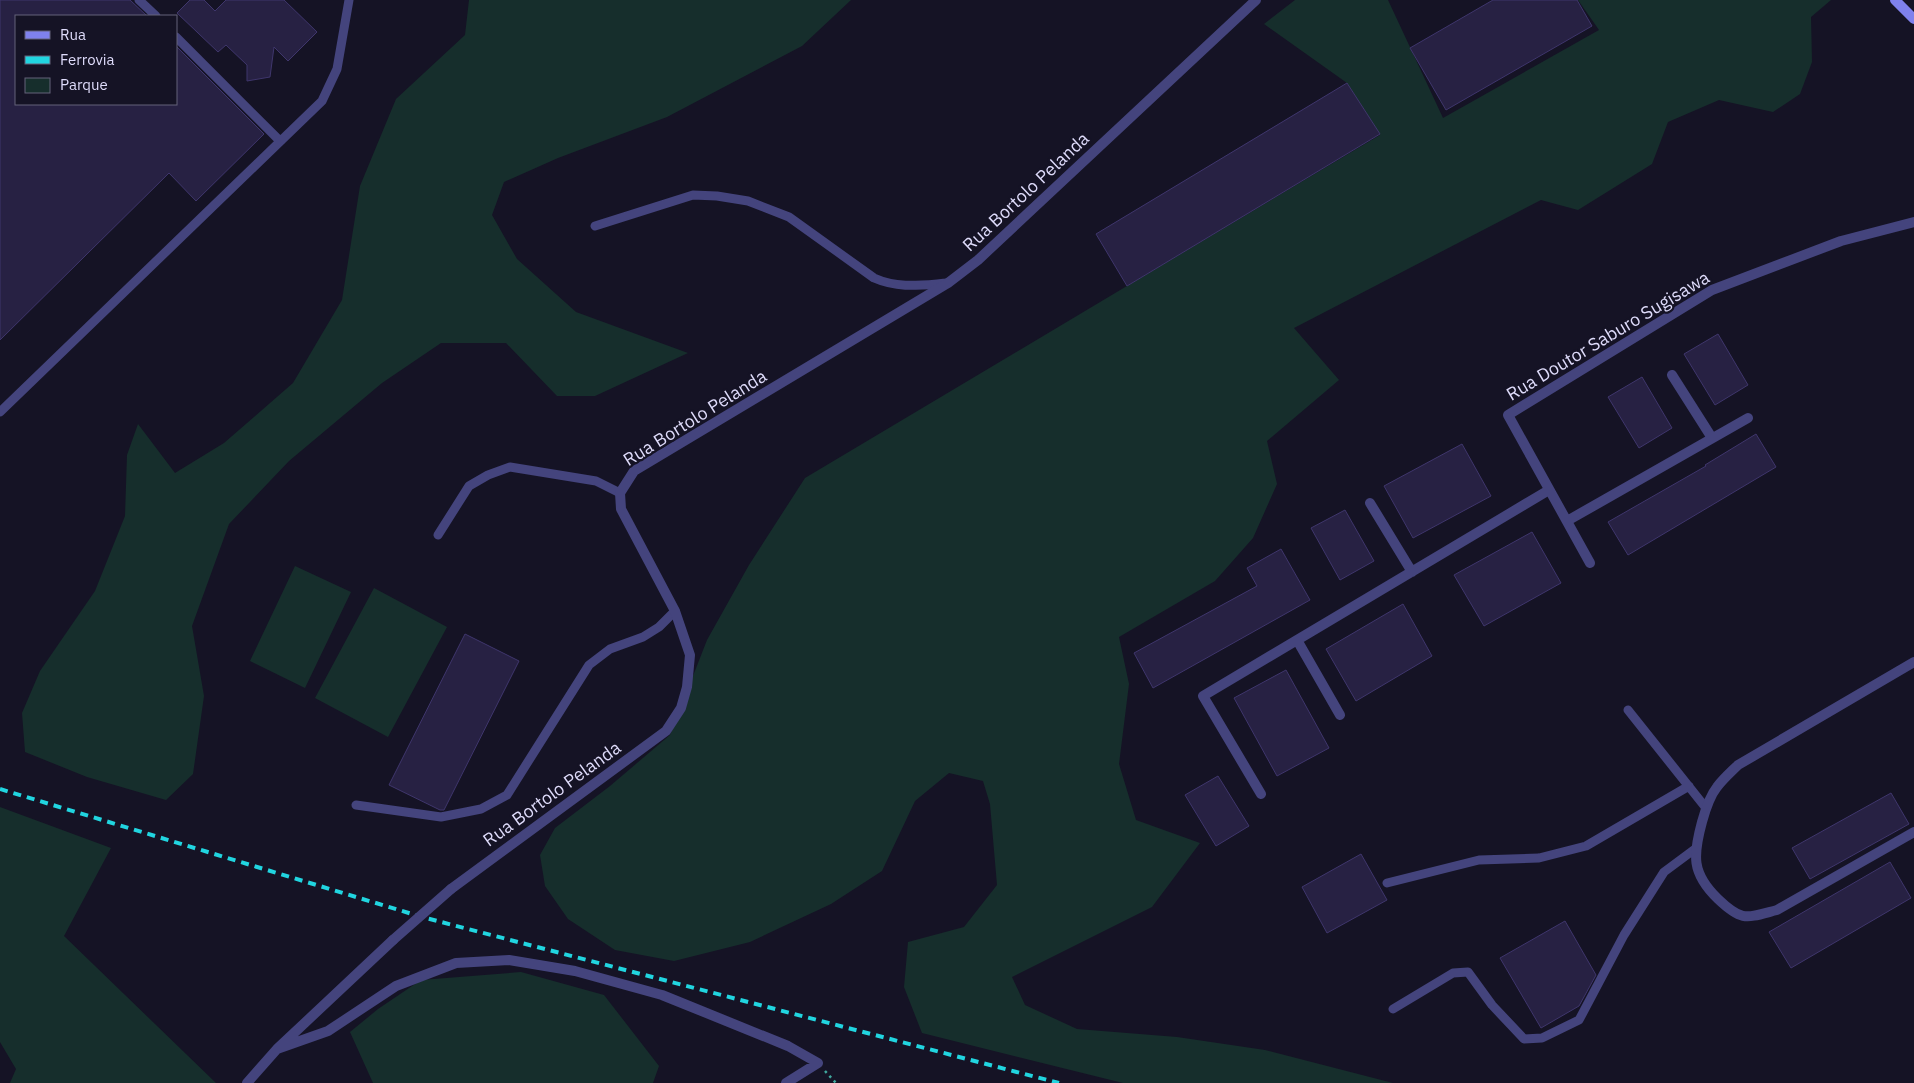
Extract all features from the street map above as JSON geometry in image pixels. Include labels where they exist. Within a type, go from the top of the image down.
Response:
[{"type":"street","points":[[1895,0],[1914,20]]},
{"type":"street","name":"Rua Bortolo Pelanda","points":[[247,1083],[276,1049],[451,889],[666,731],[681,708],[688,688],[690,655],[675,611],[621,509],[620,493],[634,471],[948,283],[978,260],[1253,1]]},
{"type":"street","name":"Rua Doutor Saburo Sugisawa","points":[[1590,563],[1508,415],[1712,290],[1841,241],[1914,222]]},
{"type":"street","points":[[1672,375],[1712,438]]},
{"type":"street","points":[[1567,521],[1748,418]]},
{"type":"street","points":[[1260,794],[1203,696],[1550,490]]},
{"type":"street","points":[[1370,503],[1412,572]]},
{"type":"street","points":[[1297,640],[1340,715]]},
{"type":"street","points":[[1914,662],[1738,765],[1716,788],[1706,808],[1695,849],[1699,874],[1714,895],[1735,914],[1752,917],[1777,910],[1914,832]]},
{"type":"street","points":[[276,1049],[328,1031],[396,986],[456,963],[509,960],[575,971],[662,995],[788,1046],[818,1063],[786,1083]]},
{"type":"lane","points":[[140,0],[155,15]]},
{"type":"lane","points":[[0,412],[322,101],[337,69],[349,0]]},
{"type":"lane","points":[[178,39],[280,141]]},
{"type":"lane","points":[[595,226],[693,195],[717,196],[748,202],[789,217],[874,278],[889,284],[904,287],[948,283]]},
{"type":"lane","points":[[438,535],[469,486],[488,475],[510,467],[596,481],[620,493]]},
{"type":"lane","points":[[356,805],[441,817],[481,809],[507,795],[589,665],[610,649],[643,637],[659,627],[675,611]]},
{"type":"lane","points":[[1628,710],[1706,808]]},
{"type":"lane","points":[[1387,883],[1478,860],[1539,858],[1586,846],[1689,786]]},
{"type":"lane","points":[[1393,1009],[1454,973],[1468,972],[1492,1005],[1524,1039],[1542,1038],[1579,1020],[1624,935],[1664,872],[1695,849]]},
{"type":"green space","points":[[469,0],[851,0],[802,46],[667,117],[558,158],[504,182],[492,215],[517,259],[576,312],[688,353],[595,396],[557,396],[506,343],[441,343],[382,383],[289,461],[229,524],[192,626],[204,696],[193,774],[166,800],[87,777],[25,752],[22,713],[40,671],[95,591],[125,516],[127,455],[138,424],[175,473],[224,443],[293,383],[342,300],[360,186],[396,99],[465,35]]},
{"type":"green space","points":[[1295,0],[1388,0],[1443,118],[1599,30],[1578,0],[1831,0],[1811,17],[1812,62],[1800,94],[1773,112],[1719,100],[1668,122],[1652,164],[1578,210],[1541,200],[1294,328],[1339,380],[1267,441],[1277,484],[1253,538],[1215,581],[1119,637],[1129,684],[1119,764],[1136,820],[1200,843],[1152,907],[1012,977],[1025,1005],[1077,1029],[1177,1037],[1265,1050],[1393,1083],[1123,1083],[922,1033],[904,987],[908,942],[964,927],[997,885],[990,804],[983,781],[949,773],[915,801],[882,871],[831,904],[750,942],[674,961],[615,950],[568,919],[545,886],[540,855],[555,828],[610,786],[670,735],[707,640],[749,565],[805,478],[1380,135],[1347,83],[1264,24]]},
{"type":"green space","points":[[295,566],[351,592],[305,688],[250,661]]},
{"type":"green space","points":[[374,588],[447,627],[388,737],[315,698]]},
{"type":"green space","points":[[0,807],[111,848],[64,936],[216,1083],[10,1083],[16,1069],[0,1042]]},
{"type":"green space","points":[[521,972],[604,995],[659,1066],[653,1083],[373,1083],[350,1032],[378,1009],[421,980]]},
{"type":"building","points":[[0,0],[130,0],[146,15],[15,15],[15,105],[178,105],[178,48],[264,134],[196,201],[169,173],[0,340]]},
{"type":"building","points":[[190,0],[204,0],[215,11],[226,0],[284,0],[317,32],[288,61],[274,47],[270,77],[247,81],[247,65],[226,45],[218,52],[177,13]]},
{"type":"building","points":[[1493,0],[1577,0],[1592,26],[1446,110],[1410,48]]},
{"type":"building","points":[[1347,83],[1380,134],[1127,286],[1096,234]]},
{"type":"building","points":[[1718,334],[1748,385],[1715,405],[1684,354]]},
{"type":"building","points":[[1642,377],[1672,428],[1639,448],[1608,397]]},
{"type":"building","points":[[1756,434],[1776,467],[1628,555],[1608,522],[1706,466]]},
{"type":"building","points":[[1462,444],[1491,496],[1413,538],[1384,486]]},
{"type":"building","points":[[1345,510],[1374,561],[1340,580],[1311,528]]},
{"type":"building","points":[[1532,532],[1561,583],[1484,626],[1454,575]]},
{"type":"building","points":[[1281,549],[1310,600],[1153,688],[1134,653],[1257,586],[1247,568]]},
{"type":"building","points":[[1403,604],[1432,656],[1356,701],[1326,649]]},
{"type":"building","points":[[465,634],[519,661],[444,810],[440,810],[389,785]]},
{"type":"building","points":[[1286,670],[1329,748],[1277,776],[1234,698]]},
{"type":"building","points":[[1218,776],[1249,826],[1216,846],[1185,795]]},
{"type":"building","points":[[1891,793],[1909,824],[1810,879],[1792,848]]},
{"type":"building","points":[[1361,854],[1387,900],[1327,933],[1302,887]]},
{"type":"building","points":[[1890,862],[1911,898],[1791,968],[1769,932]]},
{"type":"building","points":[[1565,921],[1596,975],[1579,1006],[1541,1028],[1500,958]]},
{"type":"railway","points":[[0,789],[422,917],[1059,1083]]}]
